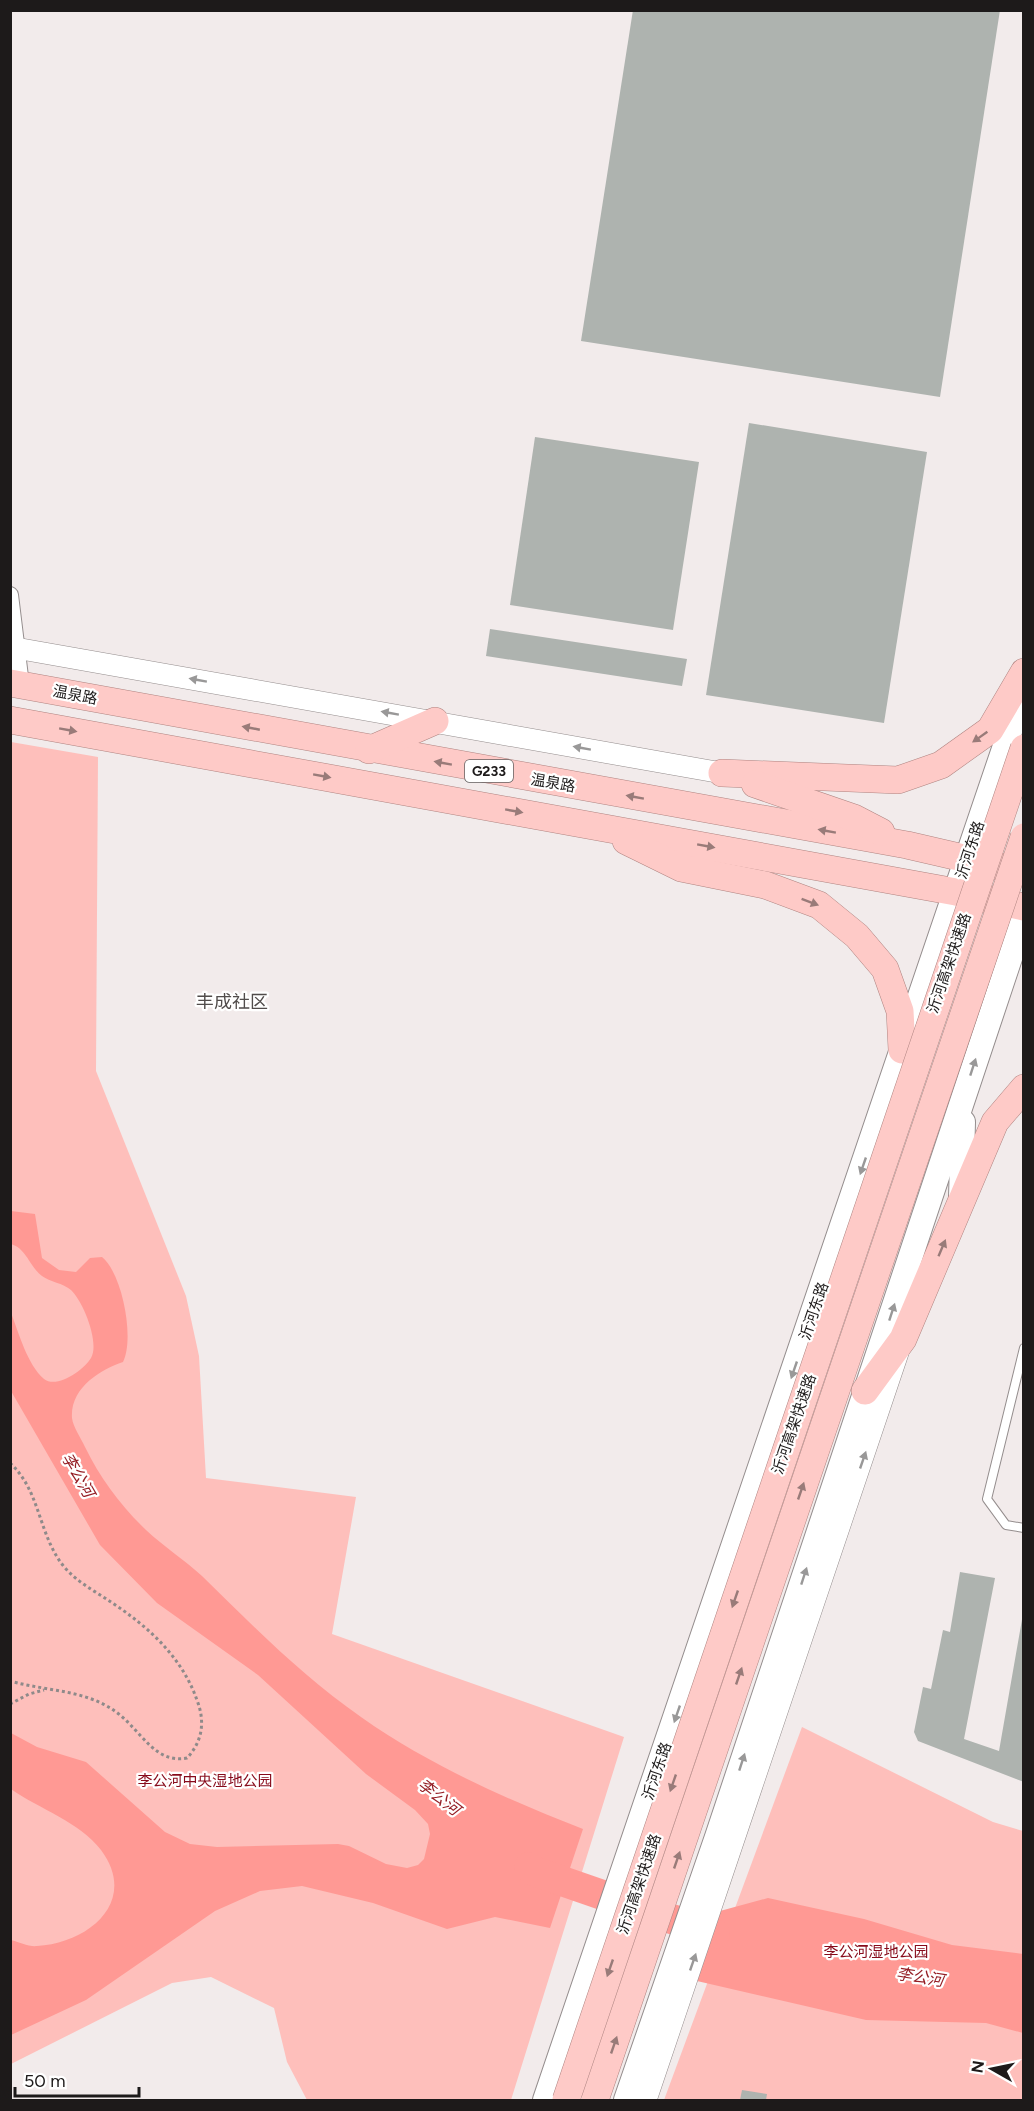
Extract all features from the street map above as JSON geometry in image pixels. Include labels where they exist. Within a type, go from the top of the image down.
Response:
[{"type":"highway","points":[[722,773],[898,780],[941,765],[990,730],[1023,672]]},
{"type":"highway","name":"温泉路","points":[[16,684],[369,750],[907,845],[1023,872]]},
{"type":"highway","name":"G233","points":[[10,720],[832,869],[1023,907]]},
{"type":"highway","points":[[369,750],[435,721]]},
{"type":"highway","name":"沂河高架快速路","points":[[553,2096],[1023,748]]},
{"type":"highway","points":[[722,773],[854,818],[907,845]]},
{"type":"highway","points":[[598,827],[681,868],[765,885],[819,905],[857,936],[885,969],[900,1011],[903,1050]]},
{"type":"highway","name":"沂河高架快速路","points":[[595,2100],[1023,837]]},
{"type":"highway","points":[[765,885],[832,869]]},
{"type":"highway","points":[[866,1392],[903,1339],[995,1122],[1023,1088]]},
{"type":"main road","name":"沂河东路","points":[[553,2096],[585,1987],[1023,690]]},
{"type":"main road","points":[[626,2100],[665,2014],[727,1836],[866,1392],[1023,916]]},
{"type":"main road","points":[[961,1203],[963,1097]]},
{"type":"street","points":[[10,595],[16,684]]},
{"type":"street","points":[[14,648],[722,773]]},
{"type":"street","points":[[727,1836],[903,1339]]},
{"type":"street","points":[[646,2100],[665,2014]]},
{"type":"street","points":[[553,2096],[582,2100]]},
{"type":"lane","points":[[1023,1348],[987,1499],[1006,1525],[1023,1528]]},
{"type":"path","points":[[10,1463],[32,1490],[53,1551],[66,1569],[131,1615],[179,1662],[192,1686],[200,1709],[201,1736],[187,1758],[176,1760],[165,1757],[121,1716],[96,1699],[72,1692],[10,1681]]},
{"type":"path","points":[[10,1704],[29,1694],[47,1689]]},
{"type":"green space","name":"李公河中央湿地公园","points":[[11,742],[98,757],[96,1071],[186,1296],[199,1356],[206,1478],[356,1497],[332,1634],[624,1737],[511,2100],[307,2100],[287,2062],[274,2008],[211,1977],[172,1983],[11,2064]]},
{"type":"green space","name":"李公河湿地公园","points":[[802,1727],[993,1822],[1023,1831],[1023,2100],[664,2100]]},
{"type":"water","points":[[11,1211],[35,1214],[42,1258],[59,1270],[76,1272],[90,1258],[102,1257],[109,1265],[121,1291],[128,1338],[123,1362],[96,1375],[81,1389],[73,1407],[72,1418],[75,1429],[97,1470],[112,1491],[146,1530],[189,1564],[298,1668],[361,1717],[441,1766],[525,1806],[583,1829],[550,1928],[495,1917],[447,1929],[373,1903],[302,1886],[260,1891],[215,1911],[86,2000],[11,2035],[11,1940],[37,1946],[74,1937],[90,1928],[103,1916],[111,1902],[114,1886],[111,1869],[101,1850],[92,1840],[71,1824],[11,1789],[11,1733],[37,1747],[86,1762],[165,1832],[190,1844],[217,1847],[338,1844],[349,1846],[386,1864],[407,1868],[418,1865],[424,1859],[430,1834],[428,1824],[415,1810],[366,1774],[258,1675],[157,1603],[100,1545],[11,1391],[11,1313],[33,1365],[44,1379],[49,1381],[56,1382],[70,1377],[88,1363],[93,1351],[92,1333],[76,1295],[64,1286],[42,1276],[21,1250],[11,1244]]},
{"type":"water","points":[[768,1898],[864,1919],[952,1945],[1023,1954],[1023,2033],[986,2023],[866,2020],[684,1978],[709,1914]]},
{"type":"building","points":[[633,10],[1000,10],[940,397],[581,341]]},
{"type":"building","points":[[749,423],[927,452],[884,723],[706,695]]},
{"type":"building","points":[[535,437],[699,462],[673,630],[510,605]]},
{"type":"building","points":[[490,629],[687,659],[682,686],[486,656]]},
{"type":"building","points":[[960,1572],[995,1578],[964,1739],[999,1751],[1024,1608],[1024,1782],[918,1741],[914,1732],[923,1687],[931,1689],[943,1630],[950,1632]]},
{"type":"building","points":[[742,2090],[767,2094],[766,2100],[740,2100]]},
{"type":"waterway","name":"李公河","points":[[529,1867],[536,1872],[715,1934]]},
{"type":"district","name":"丰成社区","points":[[232,1002]]}]
